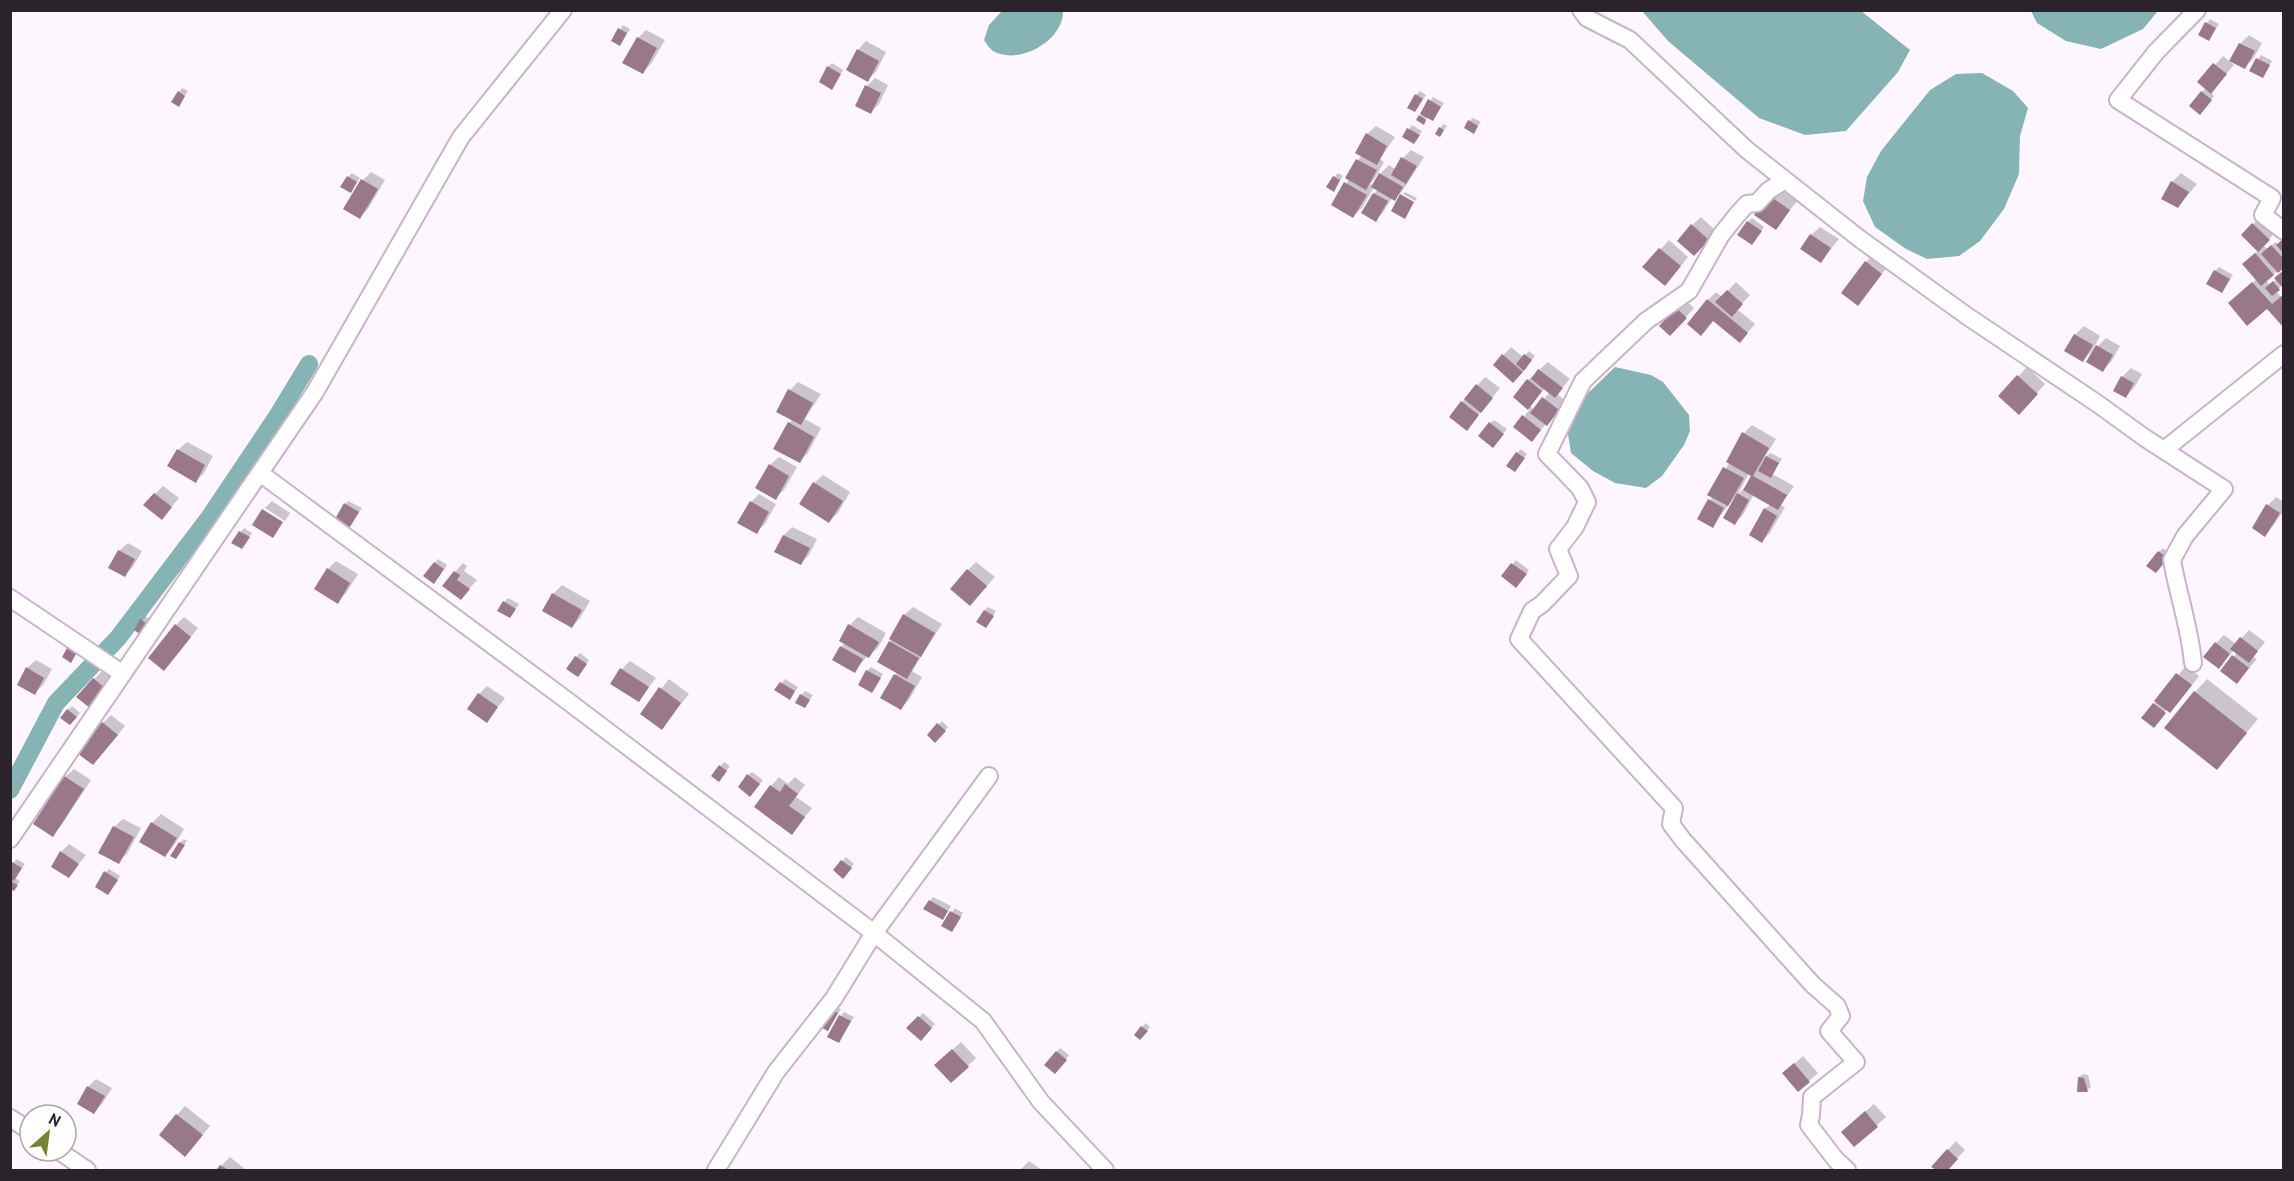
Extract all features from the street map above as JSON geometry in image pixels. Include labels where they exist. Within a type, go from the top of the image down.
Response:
[{"type":"street","points":[[10,839],[315,392],[461,137],[563,10]]},
{"type":"street","points":[[1581,10],[1587,18],[1630,40],[1747,150],[1860,239],[1957,309],[2224,489],[2185,536],[2172,560],[2179,596],[2191,637],[2193,663]]},
{"type":"street","points":[[2198,10],[2156,52],[2118,99],[2272,198],[2263,215],[2283,231]]},
{"type":"street","points":[[1785,180],[1768,191],[1757,203],[1747,204],[1737,214],[1721,236],[1689,291],[1646,321],[1583,381],[1547,454],[1580,488],[1587,502],[1575,527],[1558,549],[1569,576],[1532,611],[1519,639],[1674,808],[1671,824],[1683,840],[1814,985],[1837,1006],[1841,1016],[1829,1030],[1856,1062],[1812,1097],[1809,1125],[1836,1160],[1847,1170]]},
{"type":"street","points":[[2164,450],[2283,354]]},
{"type":"street","points":[[260,473],[565,699],[874,933],[983,1021],[1041,1102],[1105,1170]]},
{"type":"street","points":[[10,598],[110,663],[123,674]]},
{"type":"street","points":[[716,1170],[776,1072],[834,998],[874,933],[989,776]]},
{"type":"shaded area","points":[[1002,11],[1063,11],[1056,32],[1038,48],[1027,53],[1004,55],[993,51],[984,40],[989,25]]},
{"type":"shaded area","points":[[1642,11],[1861,11],[1910,50],[1898,72],[1846,131],[1805,135],[1759,118],[1668,41]]},
{"type":"shaded area","points":[[2031,11],[2158,11],[2143,29],[2101,49],[2066,41],[2037,23]]},
{"type":"shaded area","points":[[1982,73],[2013,91],[2028,108],[2020,136],[2019,174],[2004,209],[1980,241],[1959,256],[1927,259],[1906,249],[1875,227],[1863,201],[1867,177],[1881,151],[1930,90],[1956,74]]},
{"type":"shaded area","points":[[1615,367],[1651,375],[1663,382],[1689,415],[1690,431],[1684,445],[1662,476],[1646,488],[1615,483],[1593,471],[1571,453],[1567,428],[1582,399]]},
{"type":"building","points":[[2205,22],[2216,28],[2209,41],[2198,35]]},
{"type":"building","points":[[618,28],[627,33],[620,46],[611,41]]},
{"type":"building","points":[[637,37],[657,48],[643,74],[622,63]]},
{"type":"building","points":[[2239,43],[2255,51],[2245,69],[2229,61]]},
{"type":"building","points":[[857,49],[879,61],[868,82],[846,70]]},
{"type":"building","points":[[2256,58],[2270,65],[2263,78],[2249,71]]},
{"type":"building","points":[[2213,63],[2227,74],[2211,94],[2197,82]]},
{"type":"building","points":[[827,66],[841,74],[832,90],[819,82]]},
{"type":"building","points":[[865,85],[881,93],[871,114],[855,106]]},
{"type":"building","points":[[178,91],[185,96],[179,107],[171,102]]},
{"type":"building","points":[[2201,91],[2212,100],[2200,115],[2189,106]]},
{"type":"building","points":[[1415,94],[1423,99],[1415,112],[1407,108]]},
{"type":"building","points":[[1428,99],[1441,107],[1433,121],[1420,114]]},
{"type":"building","points":[[1419,115],[1426,120],[1424,125],[1416,120]]},
{"type":"building","points":[[1468,120],[1478,126],[1474,134],[1464,128]]},
{"type":"building","points":[[1439,127],[1444,130],[1440,137],[1435,134]]},
{"type":"building","points":[[1407,128],[1420,135],[1414,144],[1402,137]]},
{"type":"building","points":[[1366,133],[1387,146],[1377,165],[1355,153]]},
{"type":"building","points":[[1401,157],[1417,166],[1406,184],[1391,175]]},
{"type":"building","points":[[1356,159],[1377,170],[1366,190],[1345,178]]},
{"type":"building","points":[[1379,173],[1403,187],[1395,201],[1371,187]]},
{"type":"building","points":[[347,176],[357,182],[351,193],[340,187]]},
{"type":"building","points":[[1333,176],[1340,180],[1334,192],[1326,187]]},
{"type":"building","points":[[361,179],[378,189],[360,219],[343,209]]},
{"type":"building","points":[[2171,181],[2189,192],[2178,208],[2161,199]]},
{"type":"building","points":[[1344,182],[1367,195],[1353,218],[1331,205]]},
{"type":"building","points":[[1373,193],[1388,201],[1376,222],[1361,213]]},
{"type":"building","points":[[1400,194],[1414,202],[1405,219],[1391,211]]},
{"type":"building","points":[[1767,194],[1790,210],[1776,230],[1754,215]]},
{"type":"building","points":[[1747,221],[1762,231],[1752,245],[1737,235]]},
{"type":"building","points":[[2252,223],[2270,240],[2258,252],[2241,235]]},
{"type":"building","points":[[1691,224],[1709,240],[1694,256],[1677,241]]},
{"type":"building","points":[[1810,234],[1831,248],[1821,263],[1800,249]]},
{"type":"building","points":[[2284,238],[2284,254],[2276,245]]},
{"type":"building","points":[[2271,245],[2284,259],[2284,268],[2278,273],[2261,254]]},
{"type":"building","points":[[1659,248],[1681,266],[1665,286],[1642,267]]},
{"type":"building","points":[[2255,253],[2274,275],[2261,286],[2242,264]]},
{"type":"building","points":[[1865,261],[1882,274],[1858,306],[1841,293]]},
{"type":"building","points":[[2214,270],[2230,279],[2222,293],[2206,284]]},
{"type":"building","points":[[2284,270],[2284,289],[2274,278]]},
{"type":"building","points":[[2273,281],[2280,290],[2272,296],[2265,288]]},
{"type":"building","points":[[2252,282],[2272,304],[2284,294],[2284,328],[2267,309],[2247,326],[2228,303]]},
{"type":"building","points":[[1727,290],[1743,304],[1732,317],[1715,302]]},
{"type":"building","points":[[1707,299],[1748,333],[1740,343],[1713,321],[1701,336],[1687,324]]},
{"type":"building","points":[[1676,308],[1687,318],[1670,336],[1659,326]]},
{"type":"building","points":[[2074,334],[2093,345],[2083,362],[2064,351]]},
{"type":"building","points":[[2096,345],[2113,355],[2103,372],[2086,362]]},
{"type":"building","points":[[1502,354],[1523,372],[1513,383],[1493,365]]},
{"type":"building","points":[[1524,354],[1532,360],[1524,371],[1516,364]]},
{"type":"building","points":[[1538,369],[1563,388],[1555,398],[1531,379]]},
{"type":"building","points":[[2017,375],[2038,394],[2019,415],[1998,396]]},
{"type":"building","points":[[2121,376],[2134,383],[2126,398],[2113,391]]},
{"type":"building","points":[[1527,379],[1542,391],[1528,410],[1513,397]]},
{"type":"building","points":[[1476,384],[1493,398],[1481,413],[1464,399]]},
{"type":"building","points":[[788,389],[813,403],[801,425],[776,412]]},
{"type":"building","points":[[1542,397],[1559,410],[1547,426],[1530,413]]},
{"type":"building","points":[[1461,401],[1479,415],[1467,431],[1449,417]]},
{"type":"building","points":[[1522,415],[1541,430],[1532,442],[1513,427]]},
{"type":"building","points":[[788,422],[814,437],[800,463],[773,449]]},
{"type":"building","points":[[1489,422],[1504,434],[1493,448],[1478,436]]},
{"type":"building","points":[[1742,432],[1769,448],[1753,476],[1787,495],[1778,510],[1743,490],[1751,476],[1726,462]]},
{"type":"building","points":[[177,449],[205,465],[196,483],[167,466]]},
{"type":"building","points":[[1516,452],[1525,458],[1515,472],[1506,466]]},
{"type":"building","points":[[1766,456],[1779,463],[1771,478],[1758,471]]},
{"type":"building","points":[[769,464],[789,476],[776,500],[755,488]]},
{"type":"building","points":[[1723,467],[1744,478],[1728,506],[1707,495]]},
{"type":"building","points":[[813,482],[843,501],[829,523],[799,504]]},
{"type":"building","points":[[154,493],[172,507],[162,520],[143,505]]},
{"type":"building","points":[[1737,493],[1749,500],[1735,525],[1723,518]]},
{"type":"building","points":[[1708,499],[1724,508],[1713,528],[1697,519]]},
{"type":"building","points":[[750,501],[769,512],[757,534],[737,523]]},
{"type":"building","points":[[344,503],[359,512],[350,527],[335,519]]},
{"type":"building","points":[[2266,504],[2280,513],[2265,537],[2252,528]]},
{"type":"building","points":[[1764,508],[1777,516],[1762,543],[1749,535]]},
{"type":"building","points":[[262,509],[283,522],[273,538],[252,525]]},
{"type":"building","points":[[239,531],[250,537],[242,549],[231,543]]},
{"type":"building","points":[[783,535],[810,548],[801,565],[774,552]]},
{"type":"building","points":[[118,550],[135,559],[125,577],[108,568]]},
{"type":"building","points":[[2158,551],[2168,558],[2156,573],[2146,566]]},
{"type":"building","points":[[434,562],[444,569],[434,584],[423,576]]},
{"type":"building","points":[[1511,563],[1527,574],[1516,588],[1501,576]]},
{"type":"building","points":[[327,568],[350,583],[338,604],[314,589]]},
{"type":"building","points":[[967,569],[987,586],[970,606],[950,589]]},
{"type":"building","points":[[454,571],[460,575],[457,580],[470,589],[461,600],[442,586]]},
{"type":"building","points":[[552,593],[582,610],[572,628],[542,611]]},
{"type":"building","points":[[503,601],[516,609],[510,618],[497,611]]},
{"type":"building","points":[[984,610],[994,616],[986,628],[976,622]]},
{"type":"building","points":[[903,614],[935,633],[921,657],[889,639]]},
{"type":"building","points":[[140,619],[149,625],[143,636],[134,630]]},
{"type":"building","points":[[175,624],[191,637],[164,671],[148,658]]},
{"type":"building","points":[[848,624],[879,642],[869,658],[839,641]]},
{"type":"building","points":[[2240,637],[2258,651],[2249,663],[2230,649]]},
{"type":"building","points":[[889,641],[919,658],[907,679],[877,662]]},
{"type":"building","points":[[2215,642],[2230,654],[2219,669],[2203,657]]},
{"type":"building","points":[[840,646],[863,659],[855,673],[832,660]]},
{"type":"building","points":[[67,648],[76,654],[71,663],[62,657]]},
{"type":"building","points":[[2232,655],[2249,668],[2237,684],[2220,671]]},
{"type":"building","points":[[575,656],[587,664],[578,677],[566,669]]},
{"type":"building","points":[[26,667],[44,678],[35,695],[17,685]]},
{"type":"building","points":[[620,668],[649,687],[639,702],[610,684]]},
{"type":"building","points":[[866,670],[881,678],[872,693],[858,685]]},
{"type":"building","points":[[2176,673],[2192,685],[2170,713],[2154,701]]},
{"type":"building","points":[[894,674],[915,686],[901,710],[880,698]]},
{"type":"building","points":[[93,678],[105,688],[90,708],[76,697]]},
{"type":"building","points":[[780,682],[795,691],[790,700],[774,690]]},
{"type":"building","points":[[659,687],[681,703],[662,730],[640,714]]},
{"type":"building","points":[[2194,691],[2247,733],[2217,770],[2164,728]]},
{"type":"building","points":[[478,693],[498,707],[487,723],[467,709]]},
{"type":"building","points":[[800,694],[810,700],[805,708],[795,703]]},
{"type":"building","points":[[2153,703],[2166,713],[2154,728],[2141,718]]},
{"type":"building","points":[[67,709],[77,717],[70,725],[60,718]]},
{"type":"building","points":[[102,722],[118,735],[93,765],[77,753]]},
{"type":"building","points":[[937,723],[946,731],[935,743],[927,735]]},
{"type":"building","points":[[719,765],[727,771],[719,782],[711,776]]},
{"type":"building","points":[[747,774],[760,784],[750,797],[738,787]]},
{"type":"building","points":[[64,776],[84,789],[53,837],[33,824]]},
{"type":"building","points":[[785,784],[798,794],[789,806],[805,817],[792,835],[754,807],[770,785],[780,792]]},
{"type":"building","points":[[151,822],[177,838],[165,857],[139,842]]},
{"type":"building","points":[[113,826],[134,837],[119,864],[98,853]]},
{"type":"building","points":[[179,842],[185,845],[176,859],[170,856]]},
{"type":"building","points":[[60,851],[79,864],[69,878],[51,867]]},
{"type":"building","points":[[841,860],[852,868],[843,879],[833,870]]},
{"type":"building","points":[[12,862],[22,868],[14,881],[10,879]]},
{"type":"building","points":[[104,871],[118,880],[108,895],[95,887]]},
{"type":"building","points":[[10,881],[18,885],[14,891],[10,889]]},
{"type":"building","points":[[929,900],[948,911],[943,920],[923,909]]},
{"type":"building","points":[[950,911],[961,917],[952,932],[941,926]]},
{"type":"building","points":[[830,1009],[838,1013],[828,1031],[820,1027]]},
{"type":"building","points":[[839,1015],[851,1021],[839,1043],[827,1037]]},
{"type":"building","points":[[918,1016],[932,1028],[921,1041],[906,1028]]},
{"type":"building","points":[[1141,1026],[1148,1031],[1140,1040],[1134,1035]]},
{"type":"building","points":[[952,1049],[969,1067],[951,1083],[934,1065]]},
{"type":"building","points":[[1056,1051],[1067,1060],[1055,1074],[1044,1065]]},
{"type":"building","points":[[1794,1063],[1810,1082],[1798,1092],[1782,1073]]},
{"type":"building","points":[[2078,1077],[2084,1078],[2088,1092],[2077,1092]]},
{"type":"building","points":[[87,1086],[105,1096],[94,1114],[78,1103]]},
{"type":"building","points":[[1865,1111],[1878,1127],[1854,1147],[1841,1132]]},
{"type":"building","points":[[176,1114],[203,1135],[185,1157],[159,1135]]},
{"type":"building","points":[[1947,1149],[1958,1159],[1948,1170],[1936,1170],[1931,1167]]},
{"type":"building","points":[[220,1165],[228,1170],[216,1170]]},
{"type":"waterway","points":[[10,790],[56,703],[118,638],[209,518],[309,364]]}]
